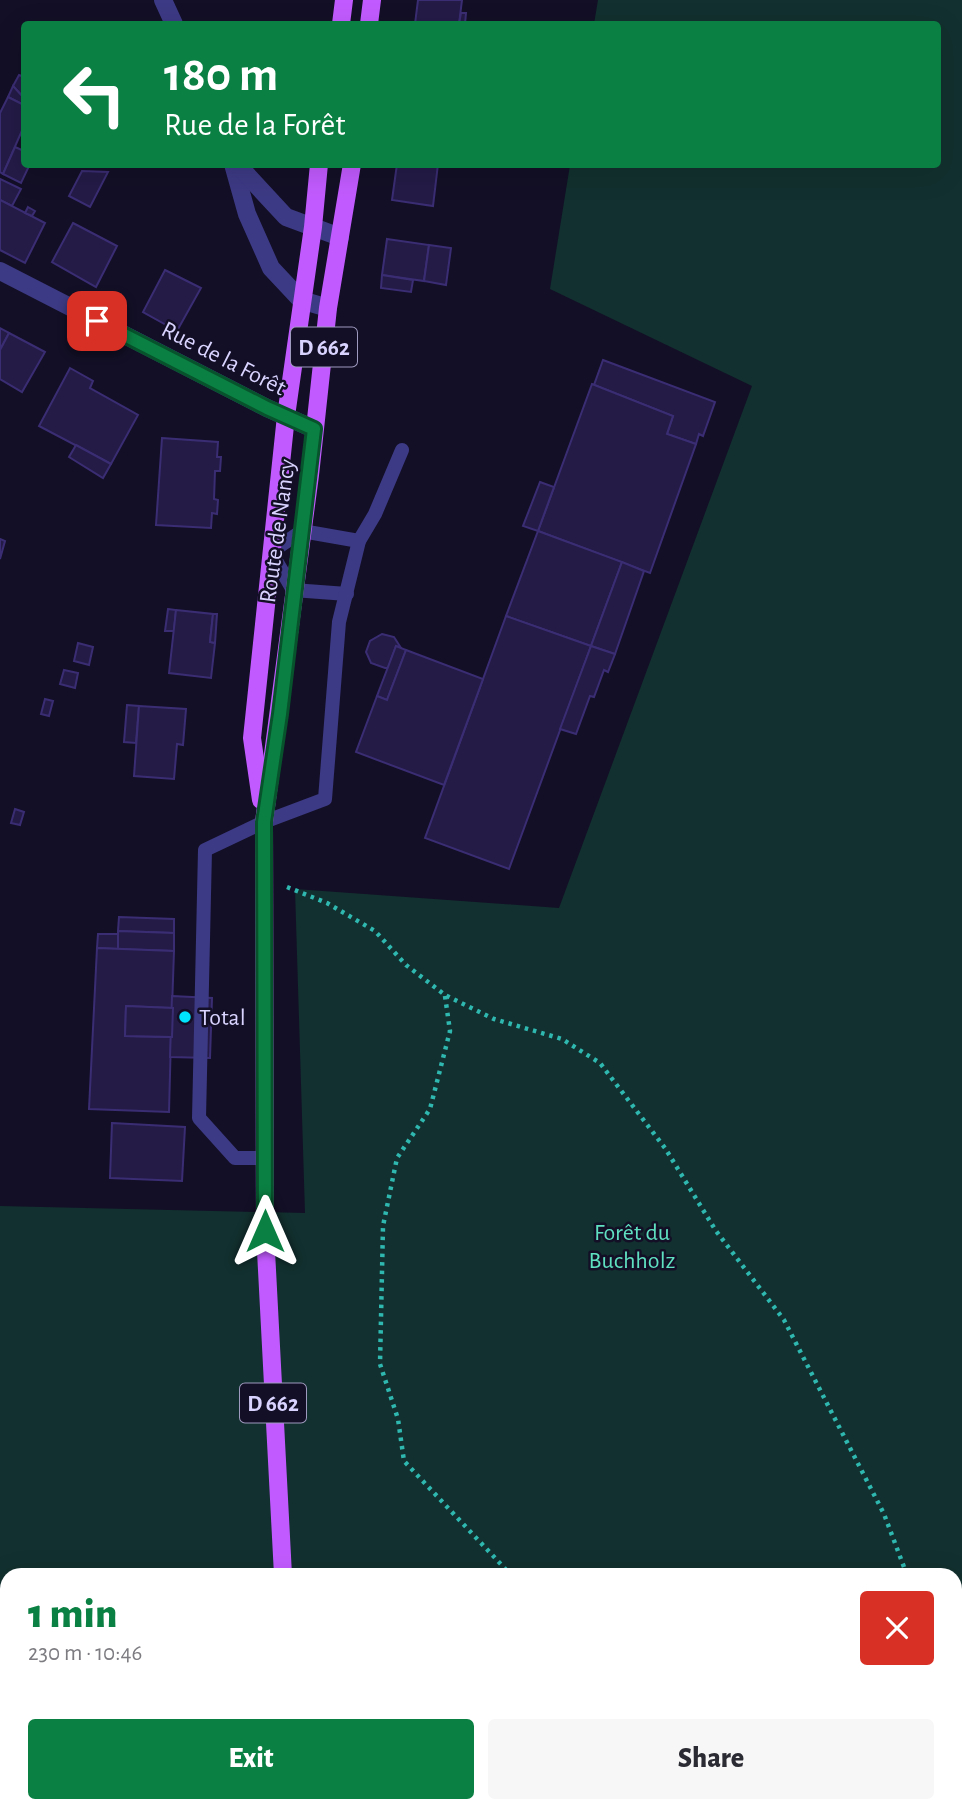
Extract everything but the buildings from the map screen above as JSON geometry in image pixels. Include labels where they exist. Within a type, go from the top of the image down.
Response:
[{"type":"main road","points":[[341,21],[344,0]]},
{"type":"main road","points":[[369,21],[372,0]]},
{"type":"main road","name":"Route de Nancy","points":[[264,822],[252,738],[286,416],[313,227],[319,168]]},
{"type":"main road","name":"Route de Nancy","points":[[283,1568],[265,1231],[264,822],[280,714],[328,309],[351,168]]},
{"type":"street","points":[[163,0],[173,21]]},
{"type":"street","points":[[236,168],[247,214],[271,268],[301,300],[328,309]]},
{"type":"street","points":[[239,168],[286,217],[340,237]]},
{"type":"street","name":"Rue de la Forêt","points":[[0,271],[314,429]]},
{"type":"lane","points":[[265,1158],[235,1158],[199,1118],[205,850],[264,822],[325,800],[339,622],[359,541],[375,514],[402,450]]},
{"type":"lane","points":[[347,594],[293,590],[271,552],[302,531],[359,541]]},
{"type":"path","points":[[263,877],[327,903],[375,931],[406,965],[445,995],[494,1019],[562,1039],[600,1063],[665,1148],[716,1231],[784,1320],[884,1514],[904,1568]]},
{"type":"path","points":[[445,995],[450,1031],[430,1109],[397,1158],[383,1226],[380,1364],[398,1419],[404,1461],[504,1568]]},
{"type":"green space","name":"Forêt du Buchholz","points":[[598,0],[962,0],[962,1568],[0,1568],[0,1206],[305,1213],[295,889],[559,908],[752,386],[550,289],[570,168],[941,168],[941,21],[594,21]]},
{"type":"place","name":"Total","points":[[185,1017]]},
{"type":"route","points":[[97,321],[267,408],[314,429],[280,714],[264,822],[265,1231]]}]
